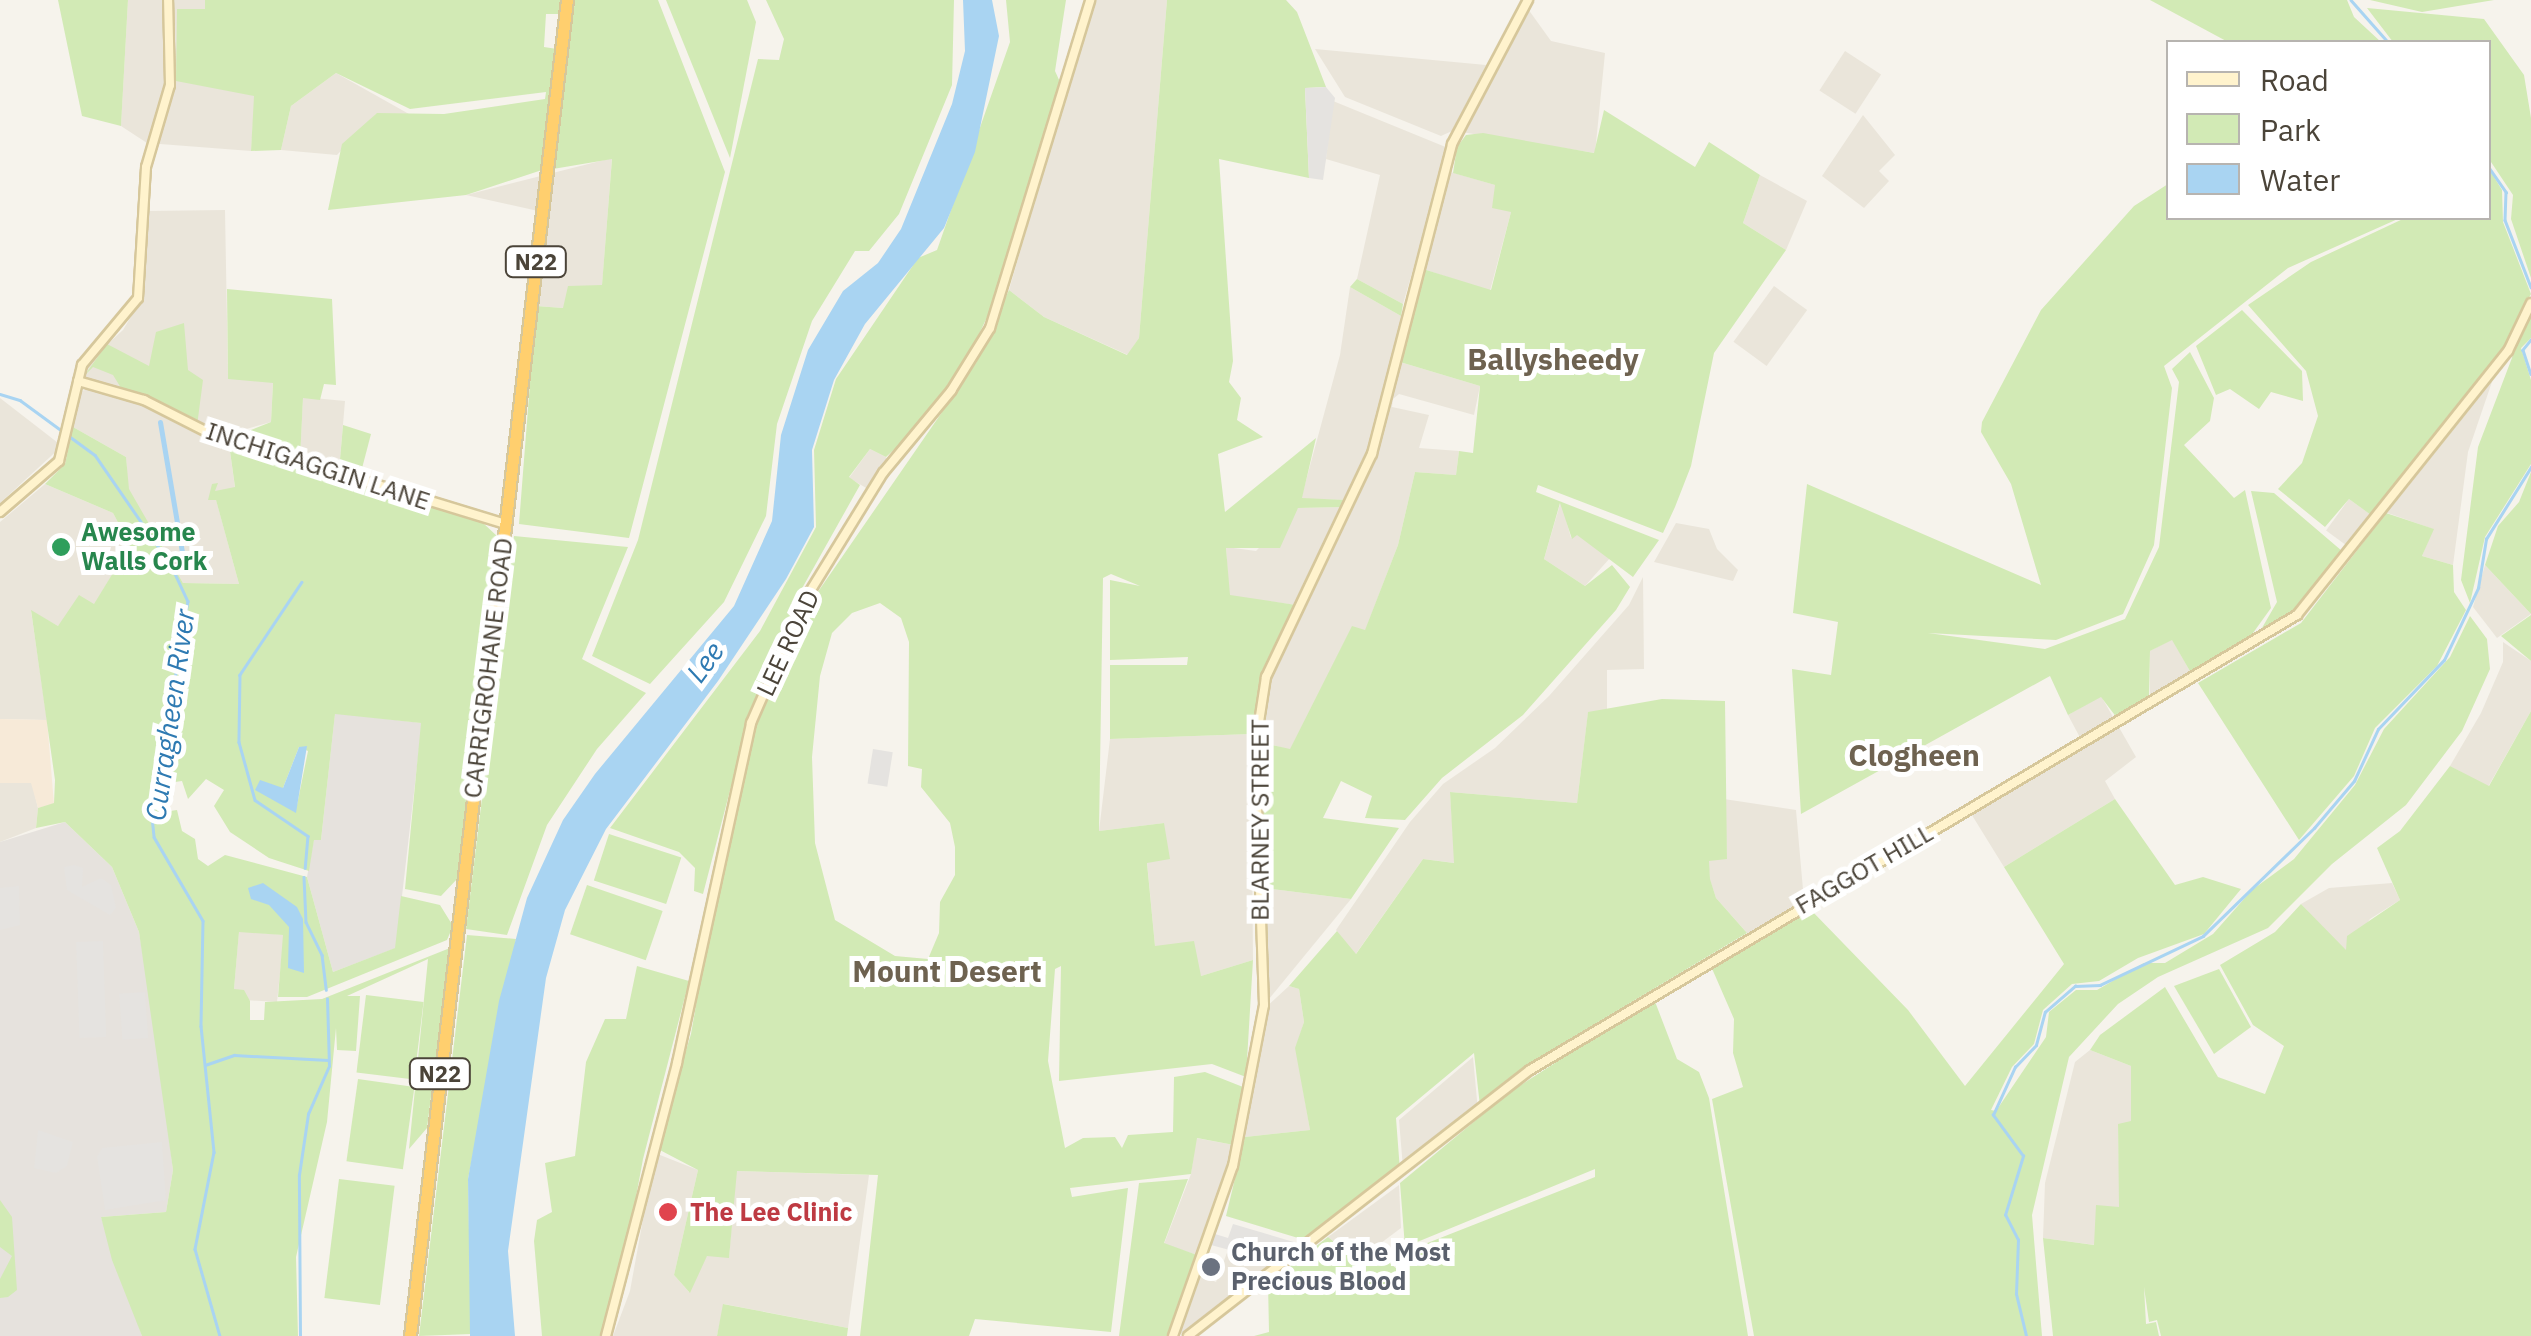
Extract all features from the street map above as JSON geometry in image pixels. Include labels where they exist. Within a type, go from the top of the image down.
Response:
[{"type":"highway","name":"CARRIGROHANE ROAD","points":[[410,1336],[567,0]]},
{"type":"street","points":[[0,512],[55,466],[67,436],[88,354],[138,298],[146,167],[170,85],[168,0]]},
{"type":"street","name":"LEE ROAD","points":[[606,1336],[677,1063],[750,723],[806,598],[883,473],[951,391],[990,328],[1090,0]]},
{"type":"street","name":"BLARNEY STREET","points":[[1173,1336],[1234,1166],[1264,1004],[1255,748],[1266,677],[1372,454],[1452,144],[1528,0]]},
{"type":"street","name":"FAGGOT HILL","points":[[1188,1336],[1544,1061],[2297,615],[2499,363],[2531,302]]},
{"type":"street","name":"INCHIGAGGIN LANE","points":[[78,381],[144,400],[212,434],[505,524]]},
{"type":"shaded area","points":[[128,0],[205,0],[206,9],[177,10],[255,95],[251,151],[147,143],[121,126]]},
{"type":"shaded area","points":[[1093,0],[1167,0],[1139,338],[1128,355],[1044,317],[1009,290]]},
{"type":"shaded area","points":[[1528,9],[1551,41],[1605,53],[1595,153],[1461,132]]},
{"type":"shaded area","points":[[1315,49],[1486,65],[1452,131],[1441,136],[1345,97]]},
{"type":"shaded area","points":[[1845,51],[1881,74],[1855,114],[1819,90]]},
{"type":"shaded area","points":[[336,73],[409,114],[376,114],[337,155],[281,150],[291,106]]},
{"type":"shaded area","points":[[1326,87],[1335,98],[1323,180],[1309,178],[1305,88]]},
{"type":"shaded area","points":[[1333,101],[1448,148],[1403,304],[1357,279],[1380,175],[1326,159]]},
{"type":"shaded area","points":[[1863,115],[1895,155],[1879,171],[1889,181],[1864,208],[1822,176]]},
{"type":"shaded area","points":[[612,158],[602,286],[564,308],[536,306],[547,213],[466,195]]},
{"type":"shaded area","points":[[1447,171],[1495,185],[1511,212],[1490,291],[1423,269]]},
{"type":"shaded area","points":[[1760,175],[1807,201],[1786,250],[1743,223]]},
{"type":"shaded area","points":[[225,210],[228,378],[273,382],[271,422],[221,436],[212,445],[229,444],[235,488],[214,492],[239,584],[183,583],[128,489],[126,457],[73,427],[81,391],[90,389],[92,381],[83,378],[89,361],[123,330],[141,300],[147,211]]},
{"type":"shaded area","points":[[1774,286],[1807,310],[1767,366],[1733,342]]},
{"type":"shaded area","points":[[1350,287],[1401,316],[1390,373],[1377,427],[1346,500],[1301,499],[1340,355]]},
{"type":"shaded area","points":[[1400,362],[1480,386],[1474,415],[1399,394],[1393,399],[1392,407],[1429,415],[1419,448],[1459,451],[1456,475],[1415,472],[1398,545],[1365,631],[1352,627],[1290,750],[1260,741],[1271,676],[1370,472]]},
{"type":"shaded area","points":[[2494,376],[2468,452],[2453,565],[2422,556],[2433,529],[2385,512]]},
{"type":"shaded area","points":[[303,397],[345,401],[339,471],[300,460]]},
{"type":"shaded area","points":[[0,398],[62,446],[0,503]]},
{"type":"shaded area","points":[[870,449],[886,457],[887,463],[868,489],[849,478]]},
{"type":"shaded area","points":[[45,484],[113,513],[130,545],[94,605],[58,626],[31,611],[47,720],[0,719],[0,522]]},
{"type":"shaded area","points":[[2349,499],[2371,515],[2348,546],[2326,531]]},
{"type":"shaded area","points":[[1561,501],[1571,538],[1577,534],[1610,558],[1585,586],[1544,559]]},
{"type":"shaded area","points":[[1344,507],[1296,605],[1229,596],[1226,547],[1256,551],[1298,508]]},
{"type":"shaded area","points":[[1676,523],[1709,529],[1717,549],[1738,570],[1733,581],[1654,562]]},
{"type":"shaded area","points":[[2485,565],[2531,614],[2497,638],[2473,607]]},
{"type":"shaded area","points":[[1643,577],[1644,669],[1607,670],[1607,711],[1588,713],[1577,803],[1450,792],[1455,863],[1423,859],[1355,955],[1336,930],[1410,822],[1443,784],[1495,748],[1549,696],[1629,605]]},
{"type":"shaded area","points":[[2172,639],[2191,673],[2150,698],[2150,651]]},
{"type":"shaded area","points":[[2503,642],[2531,661],[2531,711],[2488,787],[2450,766],[2481,713],[2503,662]]},
{"type":"shaded area","points":[[2101,696],[2136,757],[2105,781],[2115,799],[2004,867],[1970,812],[2084,745],[2068,715]]},
{"type":"shaded area","points":[[335,713],[422,723],[396,948],[333,972],[307,877],[314,839],[321,840]]},
{"type":"shaded area","points":[[0,719],[47,720],[54,804],[38,808],[31,783],[0,783]]},
{"type":"shaded area","points":[[1251,734],[1253,960],[1201,976],[1155,946],[1147,862],[1164,823],[1099,831],[1110,739]]},
{"type":"shaded area","points":[[873,749],[893,752],[887,787],[868,784]]},
{"type":"shaded area","points":[[0,783],[32,783],[38,808],[36,828],[0,842]]},
{"type":"shaded area","points":[[1724,799],[1796,810],[1804,901],[1748,934],[1716,898],[1710,880],[1708,860],[1727,858]]},
{"type":"shaded area","points":[[65,822],[112,867],[139,932],[157,1040],[173,1170],[166,1212],[101,1217],[142,1336],[0,1336],[0,842]]},
{"type":"shaded area","points":[[64,867],[83,868],[82,887],[101,878],[111,885],[116,908],[110,915],[67,890]]},
{"type":"shaded area","points":[[2392,883],[2400,900],[2370,919],[2346,952],[2301,904],[2329,888]]},
{"type":"shaded area","points":[[19,886],[20,925],[0,930],[0,888]]},
{"type":"shaded area","points":[[1265,888],[1351,899],[1269,999],[1263,994]]},
{"type":"shaded area","points":[[239,931],[284,935],[277,1002],[245,1000],[234,989]]},
{"type":"shaded area","points":[[103,941],[106,1037],[79,1038],[76,942]]},
{"type":"shaded area","points":[[1289,986],[1299,989],[1304,1022],[1296,1048],[1310,1130],[1245,1137],[1264,1009]]},
{"type":"shaded area","points":[[145,992],[148,1038],[122,1040],[119,994]]},
{"type":"shaded area","points":[[2090,1050],[2131,1066],[2131,1122],[2118,1125],[2120,1208],[2095,1245],[2043,1238],[2045,1183],[2075,1062]]},
{"type":"shaded area","points":[[1473,1057],[1478,1111],[1403,1168],[1399,1120]]},
{"type":"shaded area","points":[[38,1130],[73,1142],[67,1166],[56,1173],[34,1168]]},
{"type":"shaded area","points":[[1196,1138],[1234,1145],[1197,1255],[1164,1244],[1191,1174]]},
{"type":"shaded area","points":[[162,1142],[166,1200],[105,1210],[97,1157],[102,1148]]},
{"type":"shaded area","points":[[655,1153],[698,1170],[674,1275],[689,1292],[707,1255],[729,1257],[736,1171],[869,1175],[848,1328],[724,1304],[717,1336],[613,1336],[630,1291]]},
{"type":"shaded area","points":[[1399,1185],[1401,1228],[1373,1249],[1348,1253],[1328,1237]]},
{"type":"shaded area","points":[[1233,1224],[1297,1243],[1297,1249],[1278,1263],[1211,1245],[1215,1234],[1228,1238]]},
{"type":"shaded area","points":[[1228,1250],[1278,1263],[1178,1336],[1199,1274],[1216,1282]]},
{"type":"green space","points":[[58,0],[128,0],[121,126],[82,116]]},
{"type":"green space","points":[[205,0],[564,0],[562,14],[546,14],[544,47],[557,49],[545,169],[466,195],[328,210],[342,144],[377,113],[444,114],[545,99],[546,92],[410,109],[336,73],[291,106],[281,150],[251,151],[254,96],[176,81],[177,9],[205,9]]},
{"type":"green space","points":[[575,0],[658,0],[725,172],[629,538],[519,524],[536,306],[563,308],[568,286],[602,285],[612,159],[553,169]]},
{"type":"green space","points":[[666,0],[747,0],[756,22],[730,158]]},
{"type":"green space","points":[[766,0],[954,0],[952,85],[899,214],[869,251],[855,251],[812,321],[777,424],[766,516],[724,602],[650,684],[592,656],[638,540],[758,59],[779,60],[784,39]]},
{"type":"green space","points":[[1006,0],[1066,0],[1055,71],[1060,82],[1003,284],[968,357],[913,432],[886,457],[870,449],[849,477],[860,485],[800,592],[752,706],[703,894],[694,891],[695,868],[679,852],[610,828],[760,631],[816,527],[814,450],[836,379],[918,258],[937,250],[1010,42]]},
{"type":"green space","points":[[1167,0],[1286,0],[1297,12],[1326,87],[1305,88],[1309,178],[1219,159],[1233,361],[1229,382],[1241,398],[1237,420],[1263,437],[1218,454],[1225,512],[1316,438],[1302,498],[1346,500],[1344,507],[1298,508],[1280,548],[1226,548],[1230,595],[1296,605],[1262,671],[1251,734],[1110,739],[1110,665],[1187,665],[1188,657],[1110,660],[1110,580],[1140,586],[1111,574],[1103,578],[1099,831],[1164,823],[1170,859],[1147,863],[1155,946],[1194,941],[1201,976],[1253,960],[1246,1077],[1212,1064],[1059,1081],[1061,966],[1055,969],[1048,1061],[1065,1148],[1083,1138],[1115,1137],[1122,1148],[1128,1135],[1173,1132],[1174,1077],[1205,1072],[1243,1087],[1234,1145],[1197,1138],[1191,1174],[1070,1188],[1072,1197],[1128,1188],[1111,1332],[975,1319],[969,1336],[860,1336],[878,1175],[737,1171],[729,1258],[707,1256],[690,1293],[674,1275],[698,1170],[656,1148],[691,1034],[718,878],[756,718],[813,599],[976,363],[1009,290],[1044,317],[1127,355],[1139,338]],"holes":[[[880,603],[901,618],[909,642],[908,766],[922,769],[921,787],[950,823],[955,847],[955,875],[940,902],[939,933],[928,959],[895,956],[835,920],[815,843],[812,757],[820,676],[832,633],[852,613]]]},
{"type":"green space","points":[[2150,0],[2347,0],[2354,17],[2379,40],[2224,40]]},
{"type":"green space","points":[[2370,0],[2494,0],[2422,12]]},
{"type":"green space","points":[[2367,8],[2484,19],[2524,75],[2531,118],[2531,278],[2511,219],[2513,195],[2491,162],[2491,40],[2391,40]]},
{"type":"green space","points":[[1604,110],[1695,167],[1709,142],[1760,175],[1743,223],[1786,250],[1714,353],[1691,466],[1675,507],[1663,533],[1538,485],[1536,492],[1659,540],[1633,577],[1577,535],[1572,539],[1560,503],[1544,559],[1585,586],[1612,565],[1630,587],[1616,610],[1523,715],[1442,778],[1405,820],[1365,818],[1372,796],[1341,781],[1323,818],[1399,828],[1351,899],[1264,888],[1259,742],[1290,749],[1352,626],[1365,630],[1398,545],[1415,472],[1456,475],[1459,451],[1473,453],[1480,386],[1400,362],[1423,269],[1491,290],[1511,212],[1492,208],[1495,185],[1453,173],[1457,147],[1466,135],[1483,133],[1594,153]]},
{"type":"green space","points":[[2491,172],[2502,190],[2503,222],[2531,294],[2504,347],[2371,515],[2349,499],[2325,527],[2278,489],[2302,463],[2318,416],[2306,371],[2248,305],[2311,262],[2401,220],[2491,220]]},
{"type":"green space","points":[[2166,185],[2166,220],[2396,220],[2288,268],[2164,366],[2172,388],[2154,545],[2123,614],[2056,640],[1928,633],[2045,649],[2125,619],[2159,547],[2179,382],[2172,369],[2190,352],[2214,398],[2210,421],[2184,445],[2234,498],[2245,490],[2271,608],[2248,640],[2191,673],[2172,640],[2150,651],[2149,698],[2117,718],[2101,697],[2068,715],[2050,676],[1801,814],[1792,669],[1831,675],[1838,622],[1793,613],[1807,484],[2041,585],[2011,484],[1981,432],[1982,422],[2041,310],[2134,206]]},
{"type":"green space","points":[[1357,279],[1403,304],[1401,316],[1350,287]]},
{"type":"green space","points":[[227,289],[332,299],[336,385],[324,384],[320,400],[303,398],[300,460],[238,441],[236,436],[271,422],[273,383],[228,379]]},
{"type":"green space","points":[[2531,308],[2531,338],[2521,348],[2531,380],[2531,464],[2485,537],[2470,603],[2461,580],[2478,447]]},
{"type":"green space","points":[[2242,310],[2302,371],[2303,401],[2271,392],[2259,409],[2230,389],[2216,395],[2196,346]]},
{"type":"green space","points":[[184,323],[188,370],[203,380],[197,426],[121,388],[113,375],[93,367],[84,376],[107,344],[149,366],[156,332]]},
{"type":"green space","points":[[343,425],[371,434],[360,476],[339,471]]},
{"type":"green space","points":[[73,427],[126,457],[129,489],[183,583],[239,584],[216,500],[208,500],[212,484],[218,483],[215,491],[235,487],[229,444],[482,522],[498,537],[458,878],[441,896],[405,889],[421,723],[335,714],[321,840],[314,840],[309,871],[269,858],[230,832],[214,806],[224,790],[206,779],[188,799],[182,781],[168,783],[163,812],[177,810],[182,831],[195,839],[198,859],[208,866],[225,855],[307,877],[333,972],[395,948],[401,896],[440,905],[453,926],[447,940],[307,997],[278,997],[283,935],[239,932],[234,989],[244,990],[250,1001],[250,1020],[264,1020],[265,1002],[322,999],[450,948],[427,1128],[409,1149],[428,959],[347,996],[360,996],[356,1051],[337,1050],[336,1028],[327,1122],[296,1257],[298,1336],[142,1336],[112,1260],[101,1217],[166,1212],[173,1170],[139,932],[112,867],[65,822],[36,828],[38,808],[54,803],[55,780],[31,610],[58,626],[79,595],[94,604],[130,545],[113,513],[45,484],[65,464]],"holes":[[[299,747],[308,751],[297,805],[270,798],[274,788],[283,788]]]},
{"type":"green space","points":[[2531,472],[2531,614],[2485,565],[2498,526],[2519,502]]},
{"type":"green space","points":[[2251,491],[2274,493],[2342,551],[2290,616],[2255,640],[2277,602]]},
{"type":"green space","points":[[2386,513],[2434,529],[2422,556],[2453,565],[2454,592],[2466,610],[2437,666],[2375,728],[2354,776],[2299,840],[2198,683],[2301,623]]},
{"type":"green space","points":[[514,536],[628,547],[582,659],[646,693],[597,749],[547,825],[507,935],[466,929]]},
{"type":"green space","points":[[2531,615],[2531,661],[2501,636]]},
{"type":"green space","points":[[2470,616],[2487,639],[2490,669],[2462,731],[2406,805],[2332,864],[2268,928],[2158,977],[2118,1004],[2069,1057],[2032,1215],[2042,1336],[1754,1336],[1712,1099],[1743,1087],[1733,1053],[1734,1019],[1710,964],[1810,909],[1908,1010],[1965,1086],[2064,964],[2004,867],[2115,799],[2175,885],[2203,877],[2241,889],[2204,934],[2138,958],[2099,981],[2072,984],[2043,1010],[2034,1044],[2012,1067],[1991,1110],[1996,1111],[2046,1037],[2049,1012],[2076,990],[2097,990],[2144,963],[2165,963],[2213,934],[2252,890],[2294,859],[2355,785],[2384,729],[2450,657]]},
{"type":"green space","points":[[1662,699],[1725,701],[1727,859],[1709,861],[1710,879],[1716,898],[1747,933],[1558,1046],[1480,1106],[1474,1053],[1396,1118],[1400,1171],[1308,1241],[1226,1216],[1245,1137],[1310,1130],[1295,1048],[1304,1022],[1299,989],[1289,986],[1337,931],[1356,954],[1423,859],[1454,863],[1450,792],[1577,803],[1588,712]]},
{"type":"green space","points":[[2531,711],[2531,1336],[2161,1336],[2157,1320],[2149,1322],[2144,1287],[2146,1324],[2156,1322],[2159,1336],[2053,1336],[2043,1238],[2094,1245],[2096,1205],[2119,1207],[2118,1124],[2131,1121],[2131,1066],[2090,1050],[2100,1035],[2165,987],[2218,1077],[2265,1094],[2284,1046],[2253,1025],[2220,965],[2275,932],[2301,904],[2346,950],[2347,936],[2400,900],[2377,848],[2400,831],[2450,766],[2489,786]]},
{"type":"green space","points":[[609,834],[681,857],[666,904],[594,881]]},
{"type":"green space","points":[[587,885],[663,911],[646,960],[570,934]]},
{"type":"green space","points":[[467,935],[516,939],[468,1179],[471,1334],[419,1336]]},
{"type":"green space","points":[[637,966],[689,981],[643,1159],[620,1283],[600,1336],[542,1336],[534,1241],[537,1220],[552,1212],[545,1163],[575,1156],[586,1062],[605,1019],[626,1019]]},
{"type":"green space","points":[[2219,969],[2251,1027],[2214,1054],[2174,986]]},
{"type":"green space","points":[[366,995],[424,1002],[414,1079],[356,1072]]},
{"type":"green space","points":[[1654,999],[1677,1059],[1699,1072],[1709,1098],[1748,1336],[1254,1336],[1269,1332],[1268,1283],[1328,1237],[1348,1253],[1373,1249],[1403,1274],[1407,1251],[1595,1177],[1595,1169],[1405,1247],[1400,1183],[1510,1092]]},
{"type":"green space","points":[[358,1079],[414,1087],[403,1169],[346,1161]]},
{"type":"green space","points":[[339,1179],[395,1186],[380,1305],[324,1298]]},
{"type":"green space","points":[[1188,1179],[1164,1243],[1197,1255],[1168,1336],[1119,1336],[1139,1183]]},
{"type":"green space","points":[[0,1200],[12,1217],[17,1290],[0,1298],[0,1279],[12,1256],[0,1247]]},
{"type":"green space","points":[[723,1304],[848,1328],[847,1336],[717,1336]]},
{"type":"water","name":"Lee","points":[[963,0],[992,0],[999,36],[975,152],[944,228],[865,324],[834,380],[812,450],[814,527],[786,579],[718,681],[606,829],[565,910],[546,978],[508,1251],[515,1336],[470,1336],[468,1179],[499,1001],[527,898],[563,820],[595,774],[734,606],[772,521],[781,435],[808,350],[843,291],[878,263],[901,229],[952,104],[965,51]]},
{"type":"water","points":[[307,746],[296,813],[255,790],[260,780],[283,788],[299,747]]},
{"type":"water","points":[[263,883],[297,907],[303,919],[304,973],[288,968],[289,927],[269,905],[251,899],[248,888]]},
{"type":"waterway","points":[[2351,0],[2386,40]]},
{"type":"waterway","points":[[2491,170],[2506,192],[2505,220],[2531,287]]},
{"type":"waterway","points":[[2531,340],[2523,350],[2531,374]]},
{"type":"waterway","name":"Curragheen River","points":[[0,394],[20,400],[95,455],[171,565],[188,601],[152,817],[154,837],[203,921],[201,1026],[214,1152],[195,1249],[220,1336]]},
{"type":"waterway","points":[[160,422],[185,570]]},
{"type":"waterway","points":[[2026,1336],[2016,1294],[2018,1240],[2005,1215],[2023,1156],[1993,1115],[2015,1067],[2036,1045],[2045,1012],[2075,986],[2100,985],[2203,936],[2314,828],[2354,781],[2378,729],[2444,660],[2478,588],[2486,539],[2531,467]]},
{"type":"waterway","points":[[302,582],[240,675],[239,742],[255,800],[308,836],[305,868]]},
{"type":"waterway","points":[[304,877],[306,922],[322,955],[326,990]]},
{"type":"waterway","points":[[300,1336],[299,1175],[308,1114],[329,1066],[327,999]]},
{"type":"waterway","points":[[205,1065],[234,1055],[328,1060]]},
{"type":"place","name":"Awesome Walls Cork","points":[[61,547]]},
{"type":"place","name":"The Lee Clinic","points":[[668,1212]]},
{"type":"place","name":"Church of the Most Precious Blood","points":[[1211,1267]]},
{"type":"district","name":"Ballysheedy","points":[[1553,359]]},
{"type":"district","name":"Clogheen","points":[[1914,755]]},
{"type":"district","name":"Mount Desert","points":[[947,971]]}]
